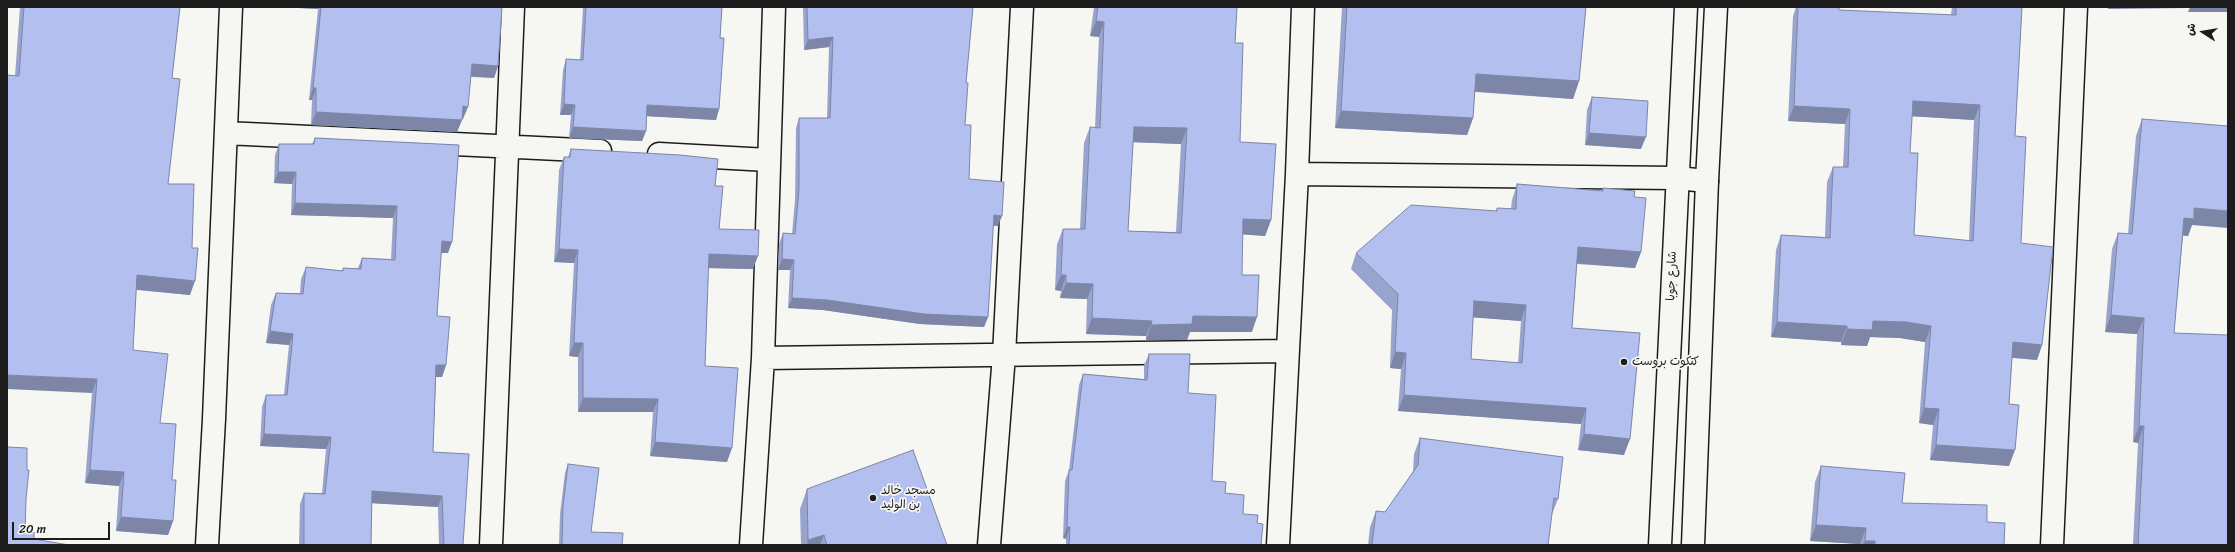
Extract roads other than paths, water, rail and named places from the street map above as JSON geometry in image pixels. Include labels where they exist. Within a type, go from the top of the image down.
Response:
[{"type":"street","points":[[207,545],[214,419],[231,7]]},
{"type":"street","points":[[491,545],[513,7]]},
{"type":"street","points":[[751,545],[763,358],[768,160],[774,7]]},
{"type":"street","points":[[989,545],[1004,355],[1022,7]]},
{"type":"street","points":[[1278,545],[1297,174],[1303,7]]},
{"type":"street","name":"شارع جوبا","points":[[1660,545],[1676,178],[1686,7]]},
{"type":"street","points":[[1693,545],[1707,181],[1716,7]]},
{"type":"street","points":[[2052,545],[2076,7]]},
{"type":"street","points":[[226,133],[618,152]]},
{"type":"street","points":[[642,153],[768,160]]},
{"type":"street","points":[[1297,174],[1676,178],[1707,181]]},
{"type":"street","points":[[763,358],[1287,351]]},
{"type":"place","name":"كتكوت بروست","points":[[1624,362]]},
{"type":"place","name":"مسجد خالد بن الوليد","points":[[873,498]]}]
